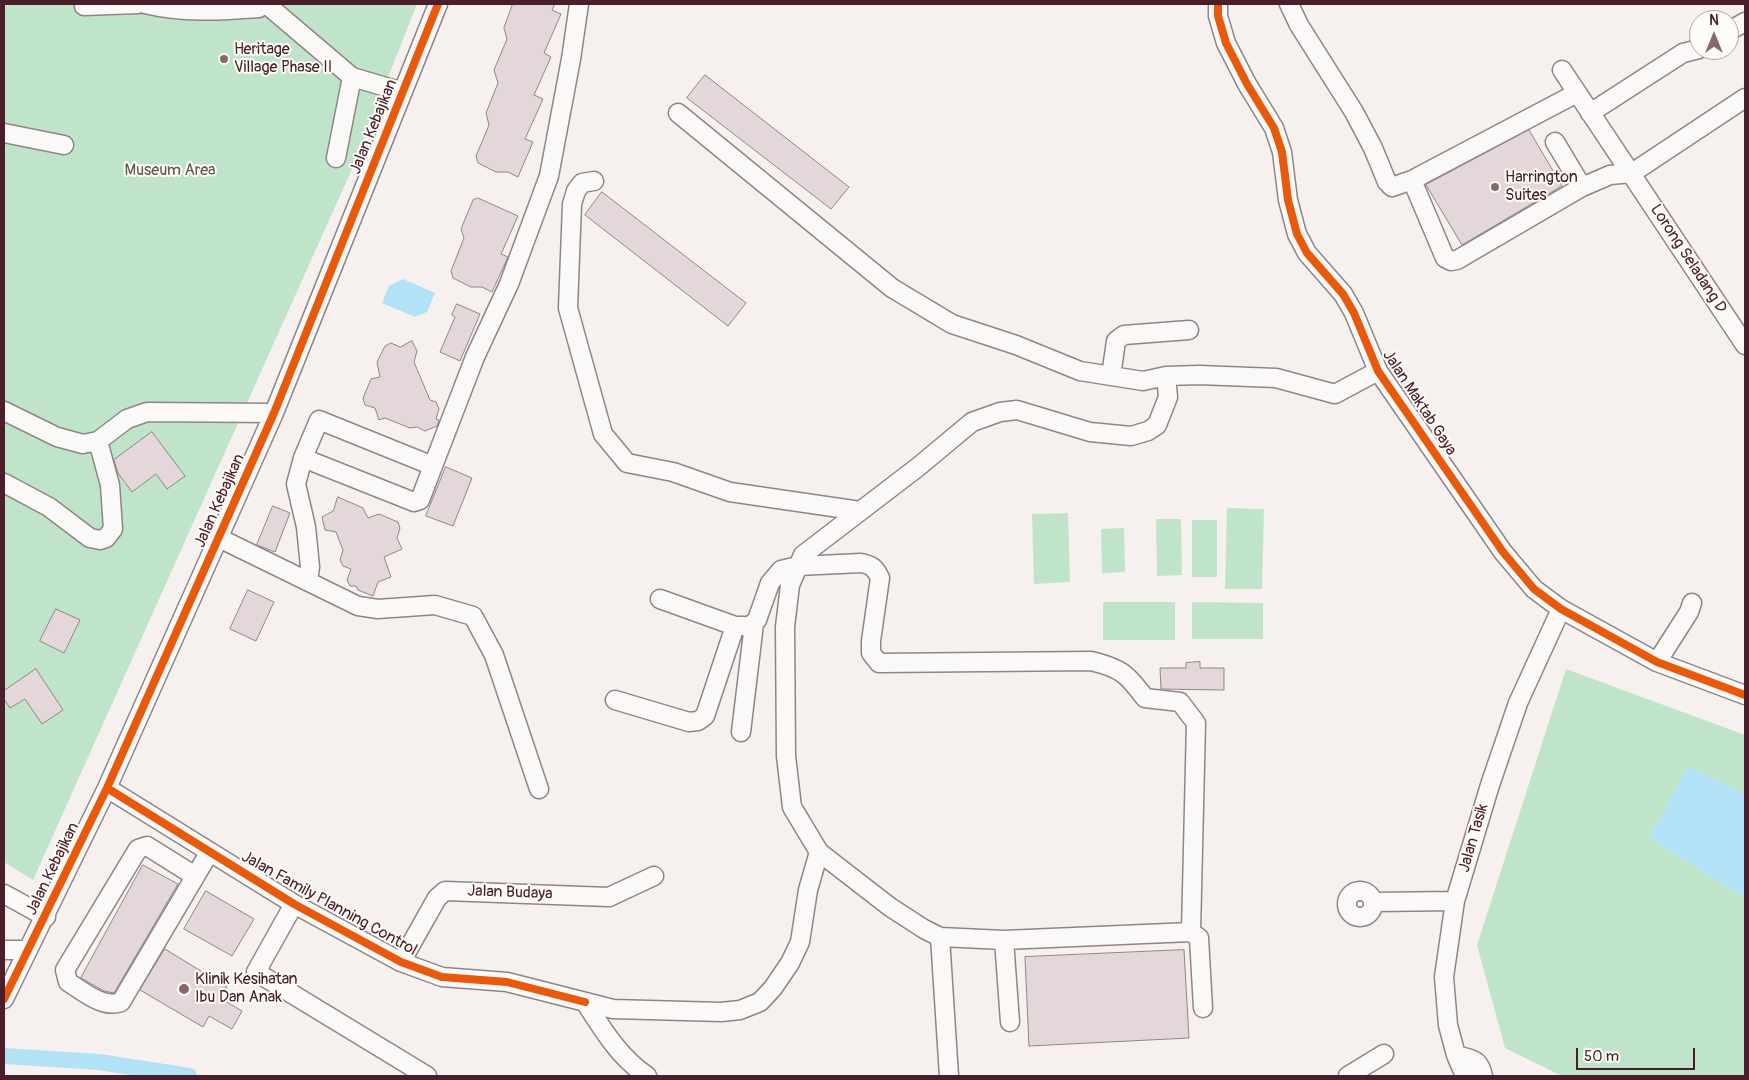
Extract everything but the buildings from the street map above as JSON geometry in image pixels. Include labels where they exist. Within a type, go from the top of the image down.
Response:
[{"type":"street","points":[[84,6],[138,4]]},
{"type":"street","points":[[144,4],[168,9],[220,11],[259,8],[265,4],[352,77],[402,92]]},
{"type":"street","name":"Jalan Kebajikan","points":[[5,995],[46,917],[107,788],[274,413],[438,4]]},
{"type":"street","points":[[303,458],[414,502],[420,500],[475,357],[509,284],[549,176],[571,59],[579,4]]},
{"type":"street","name":"Jalan Maktab Gaya","points":[[1218,4],[1218,16],[1226,43],[1247,84],[1274,128],[1282,152],[1288,200],[1297,234],[1307,252],[1343,294],[1354,313],[1378,371],[1508,559],[1534,589],[1561,608],[1657,662],[1745,695]]},
{"type":"street","points":[[1289,4],[1299,25],[1354,112],[1373,148],[1387,182],[1392,187],[1404,183],[1577,93]]},
{"type":"street","points":[[1590,113],[1683,53],[1689,52]]},
{"type":"street","name":"Lorong Seladang D","points":[[1562,70],[1745,345]]},
{"type":"street","points":[[336,158],[352,77]]},
{"type":"street","points":[[1404,183],[1445,258],[1451,261],[1457,260],[1582,188],[1610,175],[1632,173],[1745,98]]},
{"type":"street","points":[[678,113],[892,288],[952,324],[1016,344],[1080,371],[1143,381],[1166,376],[1276,378],[1335,394],[1378,371]]},
{"type":"street","points":[[4,133],[64,144]]},
{"type":"street","points":[[1555,142],[1582,188]]},
{"type":"street","points":[[594,181],[582,183],[576,191],[572,204],[568,308],[603,434],[627,463],[673,472],[730,492],[860,511]]},
{"type":"street","points":[[1111,376],[1116,341],[1124,335],[1189,330]]},
{"type":"street","points":[[1166,376],[1168,397],[1157,425],[1148,431],[1131,436],[1107,435],[1017,410],[1000,412],[972,422],[918,467],[803,555],[790,585],[785,627],[786,756],[792,807],[819,852],[890,907],[924,930],[940,937],[1004,940],[1191,932],[1199,938],[1203,1008]]},
{"type":"street","points":[[4,411],[69,442],[83,444],[98,441],[127,419],[147,412],[274,413]]},
{"type":"street","points":[[308,581],[310,567],[306,527],[296,484],[303,458],[319,420],[433,466]]},
{"type":"street","points":[[4,483],[49,507],[90,538],[100,540],[106,538],[113,530],[110,485],[98,441]]},
{"type":"street","points":[[219,538],[358,606],[378,609],[435,605],[473,616],[494,655],[539,789]]},
{"type":"street","points":[[741,732],[754,624],[770,583],[777,574],[798,566],[861,563],[870,564],[876,569],[880,578],[871,653],[879,663],[1091,661],[1114,666],[1131,679],[1145,698],[1180,702],[1196,723],[1191,932]]},
{"type":"street","points":[[660,599],[735,626],[750,626],[754,624]]},
{"type":"street","points":[[1657,662],[1690,612],[1692,603]]},
{"type":"street","name":"Jalan Tasik","points":[[1465,1076],[1456,1056],[1448,1025],[1444,978],[1455,901],[1490,785],[1518,703],[1561,608]]},
{"type":"street","points":[[615,700],[689,722],[698,721],[705,716],[735,626]]},
{"type":"street","name":"Jalan Family Planning Control","points":[[107,788],[294,904],[402,962],[442,977],[507,982],[584,1002],[620,1009],[721,1012],[740,1010],[760,1002],[773,988],[790,963],[800,942],[808,890],[819,852]]},
{"type":"street","points":[[195,876],[147,846],[138,849],[65,970],[68,982],[104,1004],[113,1005],[121,1002],[195,876],[209,852]]},
{"type":"street","name":"Jalan Budaya","points":[[402,962],[437,898],[445,891],[609,896],[654,876]]},
{"type":"street","points":[[4,894],[46,917]]},
{"type":"street","points":[[1373,902],[1455,901]]},
{"type":"street","points":[[294,904],[256,972],[427,1076]]},
{"type":"street","points":[[940,937],[949,1076]]},
{"type":"street","points":[[1004,940],[1010,1022]]},
{"type":"street","points":[[4,950],[28,950]]},
{"type":"street","points":[[584,1002],[612,1044],[630,1063],[647,1076]]},
{"type":"street","points":[[1348,1076],[1384,1054]]},
{"type":"street","points":[[1456,1056],[1476,1061],[1480,1064],[1483,1076]]},
{"type":"green space","name":"Museum Area","points":[[4,4],[417,4],[352,169],[33,880],[4,862]]},
{"type":"green space","points":[[1227,508],[1264,509],[1262,589],[1225,589]]},
{"type":"green space","points":[[1068,513],[1070,582],[1034,584],[1032,514]]},
{"type":"green space","points":[[1156,519],[1181,519],[1182,575],[1157,576]]},
{"type":"green space","points":[[1192,520],[1217,520],[1217,577],[1192,577]]},
{"type":"green space","points":[[1124,528],[1125,572],[1102,573],[1101,529]]},
{"type":"green space","points":[[1103,602],[1175,602],[1175,640],[1103,640]]},
{"type":"green space","points":[[1192,602],[1263,603],[1263,639],[1192,639]]},
{"type":"green space","points":[[1566,669],[1745,735],[1745,794],[1688,766],[1649,838],[1745,898],[1745,1076],[1562,1076],[1505,1048],[1477,945]]},
{"type":"water","points":[[403,279],[435,293],[427,312],[415,317],[382,303],[389,286]]},
{"type":"water","points":[[1688,766],[1745,794],[1745,898],[1649,838]]},
{"type":"waterway","points":[[4,1056],[99,1062],[189,1076]]},
{"type":"cycle path","points":[[4,999],[107,788],[274,413],[438,4]]},
{"type":"cycle path","points":[[1218,4],[1218,16],[1226,43],[1247,84],[1274,128],[1282,152],[1288,200],[1297,234],[1307,253],[1343,294],[1354,313],[1378,371],[1503,552],[1534,589],[1561,609],[1657,662],[1745,695]]},
{"type":"cycle path","points":[[107,788],[294,904],[401,962],[442,977],[507,982],[585,1002]]},
{"type":"place","name":"Heritage Village Phase II","points":[[224,59]]},
{"type":"place","name":"Harrington Suites","points":[[1495,187]]},
{"type":"place","name":"Klinik Kesihatan Ibu Dan Anak","points":[[184,989]]}]
